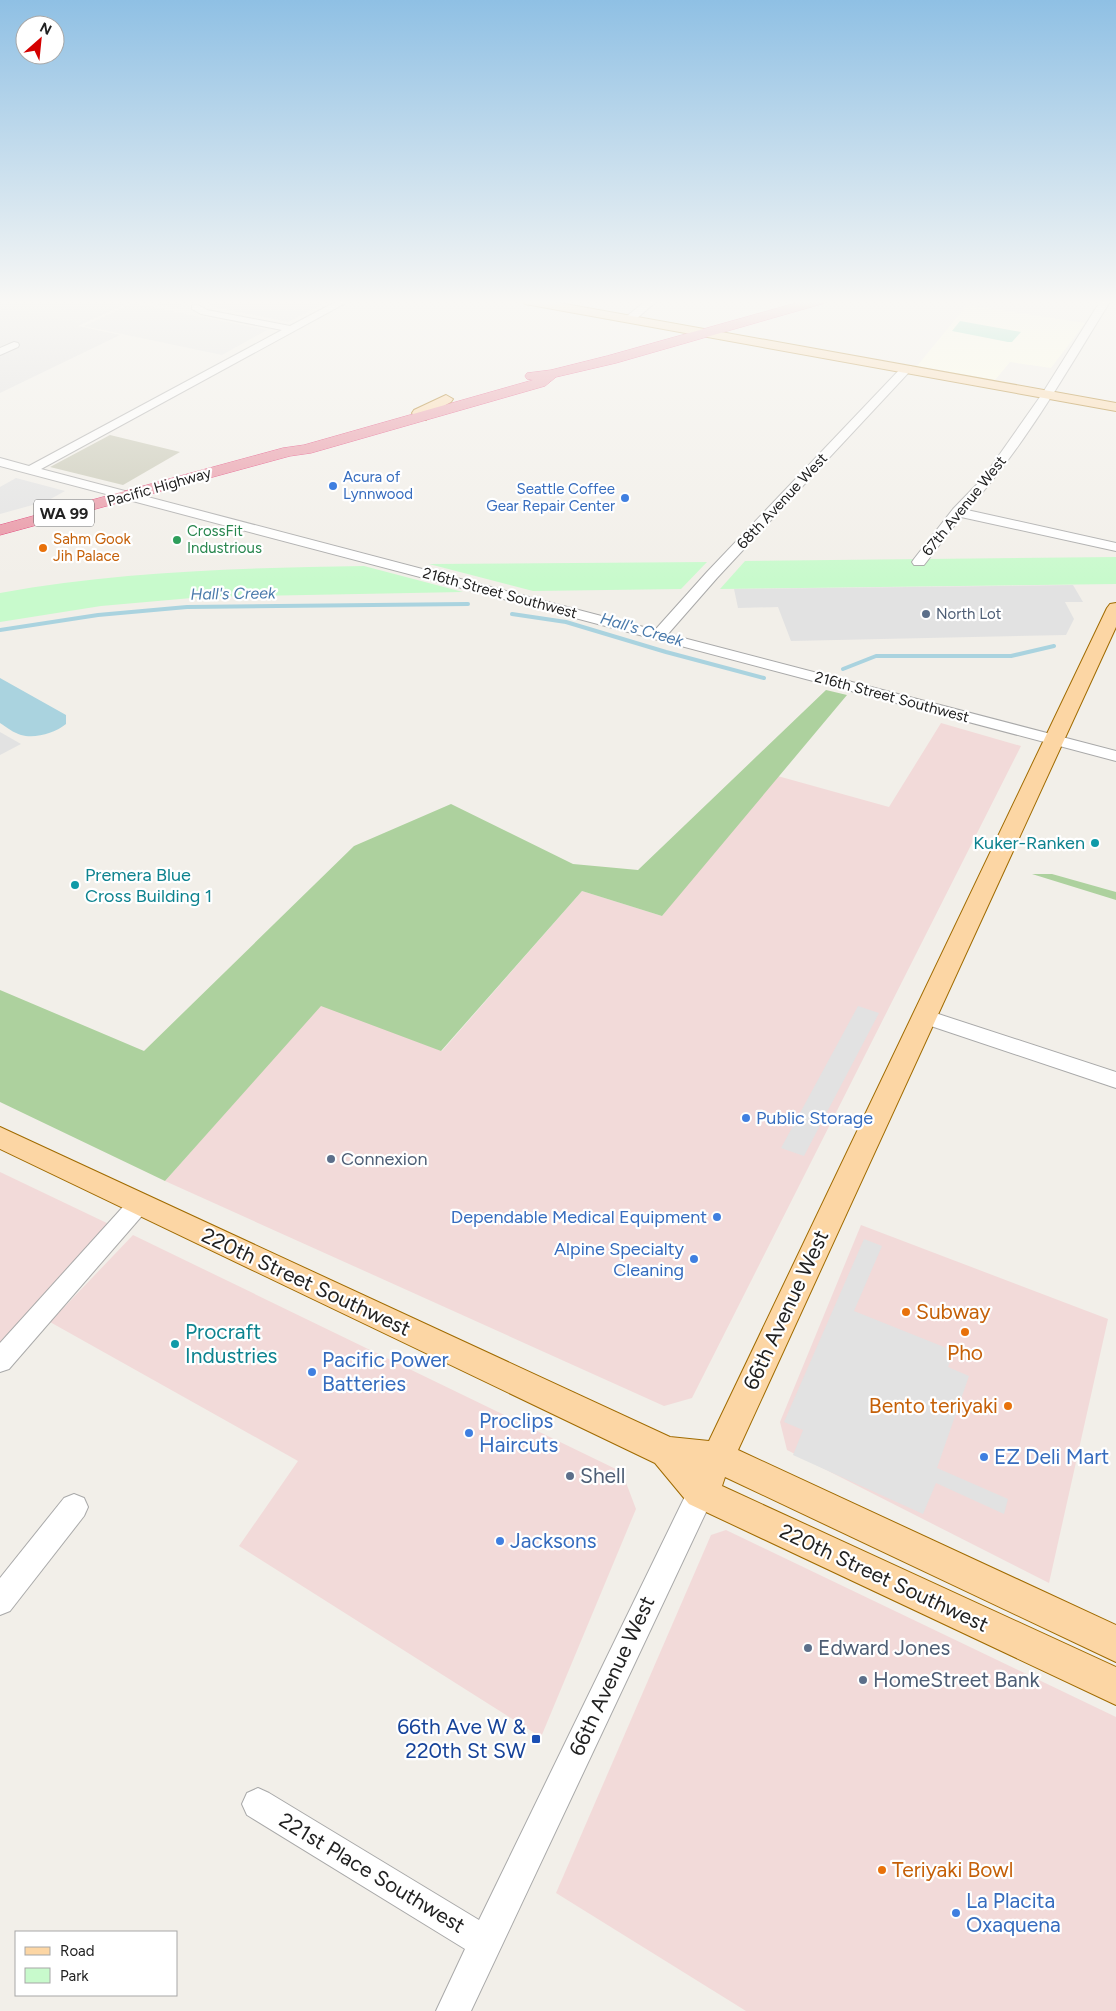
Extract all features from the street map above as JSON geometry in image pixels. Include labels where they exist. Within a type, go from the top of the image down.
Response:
[{"type":"highway","name":"Pacific Highway","points":[[289,451],[292,444],[467,394]]},
{"type":"highway","name":"Pacific Highway","points":[[0,530],[289,451],[305,450],[502,394]]},
{"type":"main road","points":[[1047,394],[1116,406]]},
{"type":"main road","points":[[421,417],[419,413],[446,400]]},
{"type":"main road","name":"66th Avenue West","points":[[700,1493],[1116,608]]},
{"type":"main road","name":"220th Street Southwest","points":[[0,1137],[667,1452],[718,1457],[1116,1644]]},
{"type":"main road","name":"220th Street Southwest","points":[[667,1452],[700,1493],[1116,1686]]},
{"type":"street","points":[[30,470],[170,394]]},
{"type":"street","name":"68th Avenue West","points":[[659,635],[712,575],[883,394]]},
{"type":"street","name":"67th Avenue West","points":[[919,562],[958,512],[987,481],[1047,394]]},
{"type":"street","name":"216th Street Southwest","points":[[0,462],[1116,756]]},
{"type":"street","points":[[958,512],[1116,547]]},
{"type":"street","points":[[923,1016],[1116,1080]]},
{"type":"street","points":[[0,1361],[139,1204]]},
{"type":"street","name":"66th Avenue West","points":[[453,2011],[700,1493]]},
{"type":"street","points":[[0,1601],[74,1507]]},
{"type":"street","name":"221st Place Southwest","points":[[258,1804],[486,1943]]},
{"type":"shaded area","points":[[110,435],[180,452],[123,485],[50,467]]},
{"type":"shaded area","points":[[16,478],[65,491],[47,501],[0,514],[0,487]]},
{"type":"shaded area","name":"North Lot","points":[[1073,585],[1083,602],[1065,602],[1074,619],[1066,635],[791,641],[778,607],[738,608],[734,589]]},
{"type":"shaded area","points":[[941,723],[1021,746],[692,1398],[664,1406],[165,1181],[321,1005],[442,1051],[582,891],[662,916],[774,775],[889,807]]},
{"type":"shaded area","points":[[0,732],[21,744],[0,755]]},
{"type":"shaded area","points":[[858,1006],[879,1013],[804,1156],[781,1148]]},
{"type":"shaded area","points":[[0,1172],[111,1225],[0,1348]]},
{"type":"shaded area","points":[[861,1225],[1108,1319],[1049,1583],[787,1450],[780,1422]]},
{"type":"shaded area","points":[[133,1235],[622,1472],[636,1509],[541,1737],[239,1546],[298,1461],[50,1322]]},
{"type":"shaded area","points":[[864,1239],[882,1246],[854,1311],[954,1351],[948,1367],[969,1376],[937,1468],[1008,1499],[1004,1514],[936,1483],[923,1514],[793,1455],[803,1430],[784,1422]]},
{"type":"shaded area","points":[[726,1530],[1116,1717],[1116,2011],[746,2011],[556,1893],[711,1535]]},
{"type":"green space","points":[[1116,557],[1116,584],[720,589],[745,561]]},
{"type":"green space","points":[[707,562],[681,589],[533,591],[429,564]]},
{"type":"green space","points":[[364,566],[463,592],[203,597],[101,606],[0,622],[0,593],[45,586],[136,575],[182,572]]},
{"type":"green space","points":[[826,690],[847,695],[662,916],[582,891],[441,1051],[321,1006],[165,1181],[0,1102],[0,990],[144,1051],[354,846],[451,804],[573,864],[638,870]]},
{"type":"green space","points":[[1032,874],[1052,874],[1116,892],[1116,900]]},
{"type":"water","points":[[0,678],[66,715],[66,724],[38,736],[27,736],[10,730],[0,723]]},
{"type":"waterway","name":"Hall's Creek","points":[[0,630],[98,615],[187,607],[468,604]]},
{"type":"waterway","name":"Hall's Creek","points":[[512,614],[566,622],[666,652],[764,678]]},
{"type":"waterway","name":"Hall's Creek","points":[[843,669],[876,656],[1011,656],[1054,646]]},
{"type":"place","name":"Acura of Lynnwood","points":[[333,486]]},
{"type":"place","name":"Seattle Coffee Gear Repair Center","points":[[625,498]]},
{"type":"place","name":"CrossFit Industrious","points":[[177,540]]},
{"type":"place","name":"Sahm Gook Jih Palace","points":[[43,548]]},
{"type":"place","name":"North Lot","points":[[926,614]]},
{"type":"place","name":"Kuker-Ranken","points":[[1095,843]]},
{"type":"place","name":"Premera Blue Cross Building 1","points":[[75,885]]},
{"type":"place","name":"Public Storage","points":[[746,1118]]},
{"type":"place","name":"Connexion","points":[[331,1159]]},
{"type":"place","name":"Dependable Medical Equipment","points":[[717,1217]]},
{"type":"place","name":"Alpine Specialty Cleaning","points":[[694,1259]]},
{"type":"place","name":"Subway","points":[[906,1312]]},
{"type":"place","name":"Pho","points":[[965,1332]]},
{"type":"place","name":"Procraft Industries","points":[[175,1344]]},
{"type":"place","name":"Pacific Power Batteries","points":[[312,1372]]},
{"type":"place","name":"Bento teriyaki","points":[[1008,1406]]},
{"type":"place","name":"Proclips Haircuts","points":[[469,1433]]},
{"type":"place","name":"EZ Deli Mart","points":[[984,1457]]},
{"type":"place","name":"Shell","points":[[570,1476]]},
{"type":"place","name":"Jacksons","points":[[500,1541]]},
{"type":"place","name":"Edward Jones","points":[[808,1648]]},
{"type":"place","name":"HomeStreet Bank","points":[[863,1680]]},
{"type":"place","name":"66th Ave W & 220th St SW","points":[[536,1739]]},
{"type":"place","name":"Teriyaki Bowl","points":[[882,1870]]},
{"type":"place","name":"La Placita Oxaquena","points":[[956,1913]]}]
